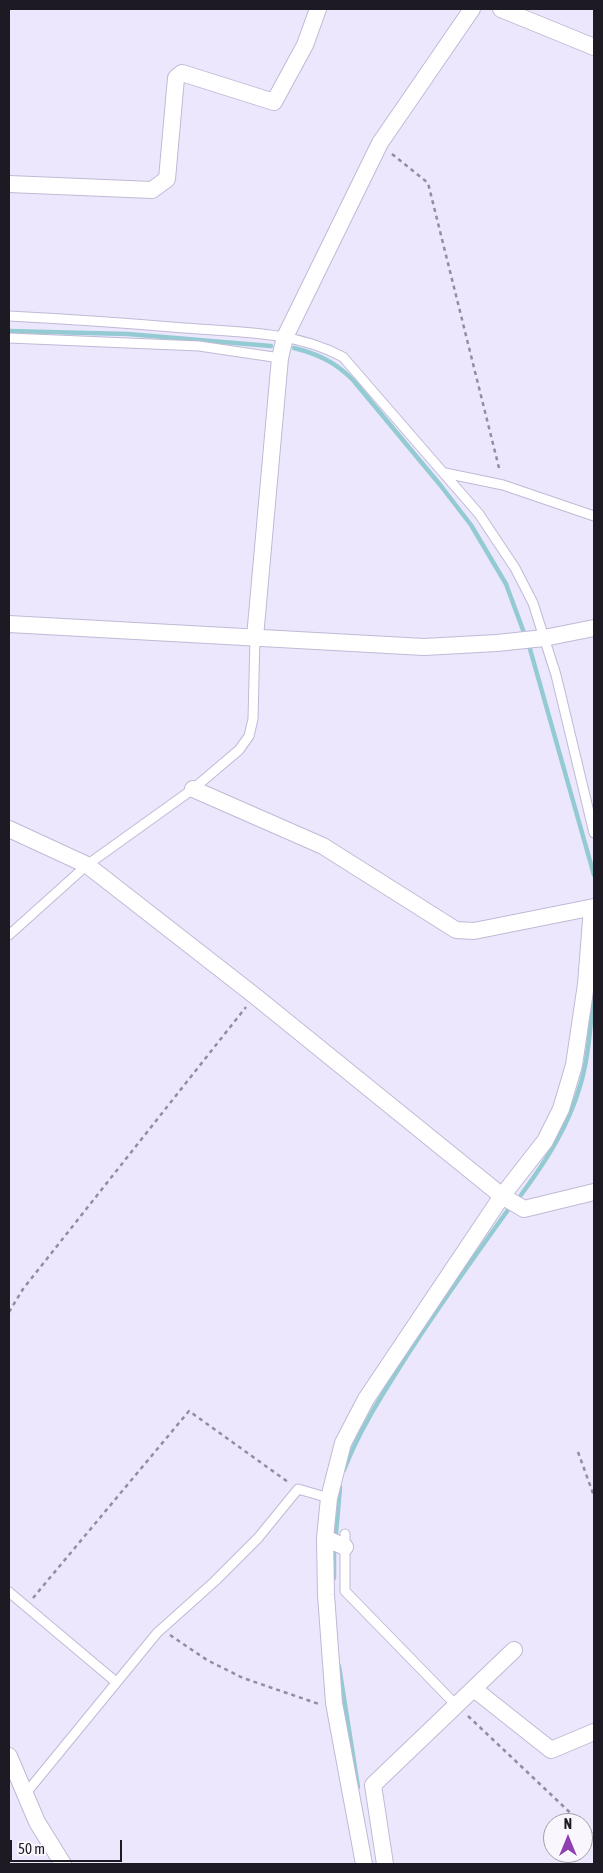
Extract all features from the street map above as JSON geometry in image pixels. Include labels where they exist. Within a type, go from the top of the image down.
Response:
[{"type":"street","points":[[9,184],[152,190],[167,179],[176,78],[182,72],[274,102],[305,45],[318,9]]},
{"type":"street","points":[[254,636],[280,358],[285,337],[380,143],[472,9]]},
{"type":"street","points":[[501,9],[594,47]]},
{"type":"street","points":[[9,624],[254,636],[424,647],[544,638],[594,628]]},
{"type":"street","points":[[194,789],[323,846],[456,930],[474,931],[593,907],[586,984],[574,1065],[561,1109],[544,1141],[502,1196],[366,1399],[343,1443],[329,1498],[325,1538],[326,1595],[336,1710],[364,1864]]},
{"type":"street","points":[[9,829],[87,864],[255,996],[502,1196],[524,1209],[594,1192]]},
{"type":"street","points":[[325,1538],[345,1540]]},
{"type":"street","points":[[385,1864],[373,1785],[514,1650]]},
{"type":"street","points":[[474,1689],[551,1750],[594,1732]]},
{"type":"street","points":[[9,1756],[37,1822],[63,1864]]},
{"type":"lane","points":[[9,316],[96,321],[285,337],[322,345],[343,357],[479,514],[515,568],[533,603],[556,675],[594,833]]},
{"type":"lane","points":[[9,338],[198,346],[280,358]]},
{"type":"lane","points":[[444,473],[503,485],[594,516]]},
{"type":"lane","points":[[9,935],[87,864],[194,789],[240,750],[249,736],[253,720],[254,636]]},
{"type":"lane","points":[[26,1793],[161,1629],[215,1581],[258,1538],[298,1489],[329,1498]]},
{"type":"lane","points":[[345,1540],[345,1591],[457,1706]]},
{"type":"lane","points":[[9,1592],[116,1682]]},
{"type":"path","points":[[380,143],[428,183],[503,485]]},
{"type":"path","points":[[9,1312],[23,1289],[255,996]]},
{"type":"path","points":[[26,1606],[189,1411],[298,1489]]},
{"type":"path","points":[[578,1452],[594,1496]]},
{"type":"path","points":[[161,1629],[207,1660],[242,1678],[336,1710]]},
{"type":"path","points":[[457,1706],[570,1813]]},
{"type":"waterway","points":[[9,331],[128,334],[271,346]]},
{"type":"waterway","points":[[294,348],[326,360],[340,368],[353,380],[471,525],[506,584],[530,649],[594,875]]},
{"type":"waterway","points":[[521,1195],[563,1130],[575,1101],[585,1064],[594,994]]},
{"type":"waterway","points":[[344,1470],[365,1425],[390,1382],[445,1299],[508,1210]]},
{"type":"waterway","points":[[336,1534],[340,1487]]},
{"type":"waterway","points":[[334,1552],[334,1578]]},
{"type":"waterway","points":[[339,1666],[358,1787]]}]
